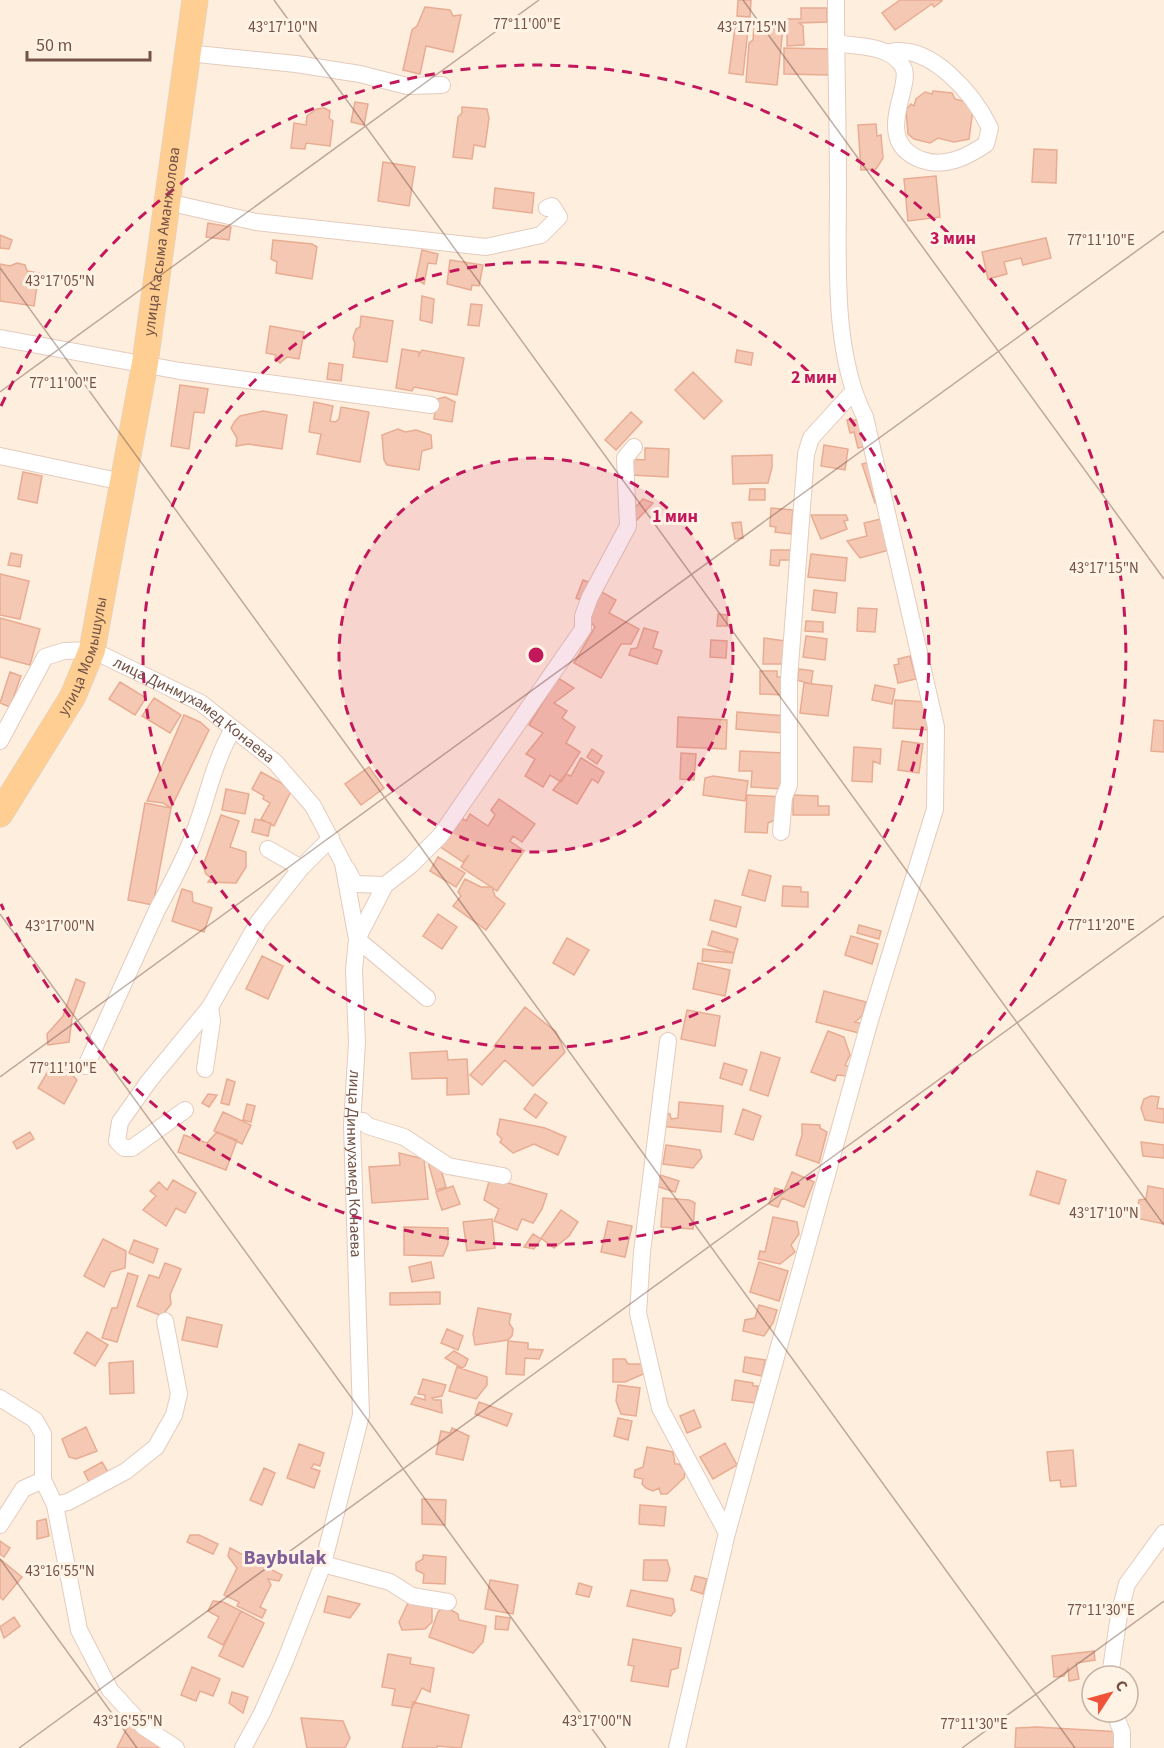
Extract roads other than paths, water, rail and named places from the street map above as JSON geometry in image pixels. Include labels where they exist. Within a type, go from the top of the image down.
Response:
[{"type":"main road","name":"улица Касыма Аманжолова","points":[[123,482],[145,363],[195,0]]},
{"type":"main road","name":"улица Момышулы","points":[[0,814],[72,696],[92,650],[123,482]]},
{"type":"street","points":[[677,1748],[727,1533],[867,1032],[935,809],[936,727],[865,417],[852,393],[844,342],[837,258],[836,0]]},
{"type":"street","points":[[836,43],[890,52],[903,50],[922,57],[952,76],[978,104],[990,128],[986,144],[970,155],[934,164],[911,156],[896,130],[897,108],[906,74],[890,52]]},
{"type":"street","points":[[188,53],[296,64],[360,74],[407,86],[442,85]]},
{"type":"street","points":[[167,202],[256,222],[486,247],[541,236],[559,217],[552,206],[547,208]]},
{"type":"street","points":[[0,338],[180,371],[430,405]]},
{"type":"street","points":[[781,832],[784,797],[789,785],[789,679],[806,454],[811,438],[852,393]]},
{"type":"street","points":[[427,999],[357,939],[385,885],[411,865],[440,836],[583,629],[583,616],[590,597],[628,526],[625,458],[634,447]]},
{"type":"street","points":[[0,456],[123,482]]},
{"type":"street","points":[[0,741],[45,657],[64,651],[92,650]]},
{"type":"street","name":"лица Динмухамед Конаева","points":[[92,650],[201,703],[275,762],[313,806],[344,863],[357,939],[354,970],[357,1042],[352,1125],[361,1415],[323,1564],[276,1682],[243,1748]]},
{"type":"street","points":[[86,1066],[157,910],[171,889],[194,834],[224,745],[233,729]]},
{"type":"street","points":[[185,1110],[132,1148],[124,1148],[117,1141],[120,1122],[149,1081],[210,1007],[260,921],[301,868],[331,838]]},
{"type":"street","points":[[268,849],[301,868]]},
{"type":"street","points":[[344,863],[355,884],[385,885]]},
{"type":"street","points":[[205,1069],[212,1021],[210,1007]]},
{"type":"street","points":[[668,1041],[642,1252],[638,1313],[660,1408],[727,1533]]},
{"type":"street","points":[[352,1125],[363,1121],[368,1126],[390,1131],[448,1166],[503,1176]]},
{"type":"street","points":[[55,1505],[68,1502],[126,1471],[156,1447],[174,1415],[179,1394],[165,1321]]},
{"type":"street","points":[[0,1398],[35,1420],[43,1434],[43,1480],[55,1505],[79,1630],[110,1690],[144,1727],[176,1748]]},
{"type":"street","points":[[0,1525],[23,1489],[43,1480]]},
{"type":"street","points":[[1112,1664],[1126,1584],[1164,1533]]},
{"type":"street","points":[[323,1564],[390,1581],[412,1596],[448,1602]]},
{"type":"street","points":[[1119,1724],[1122,1732],[1122,1748]]},
{"type":"district","name":"Baybulak","points":[[285,1558]]}]
